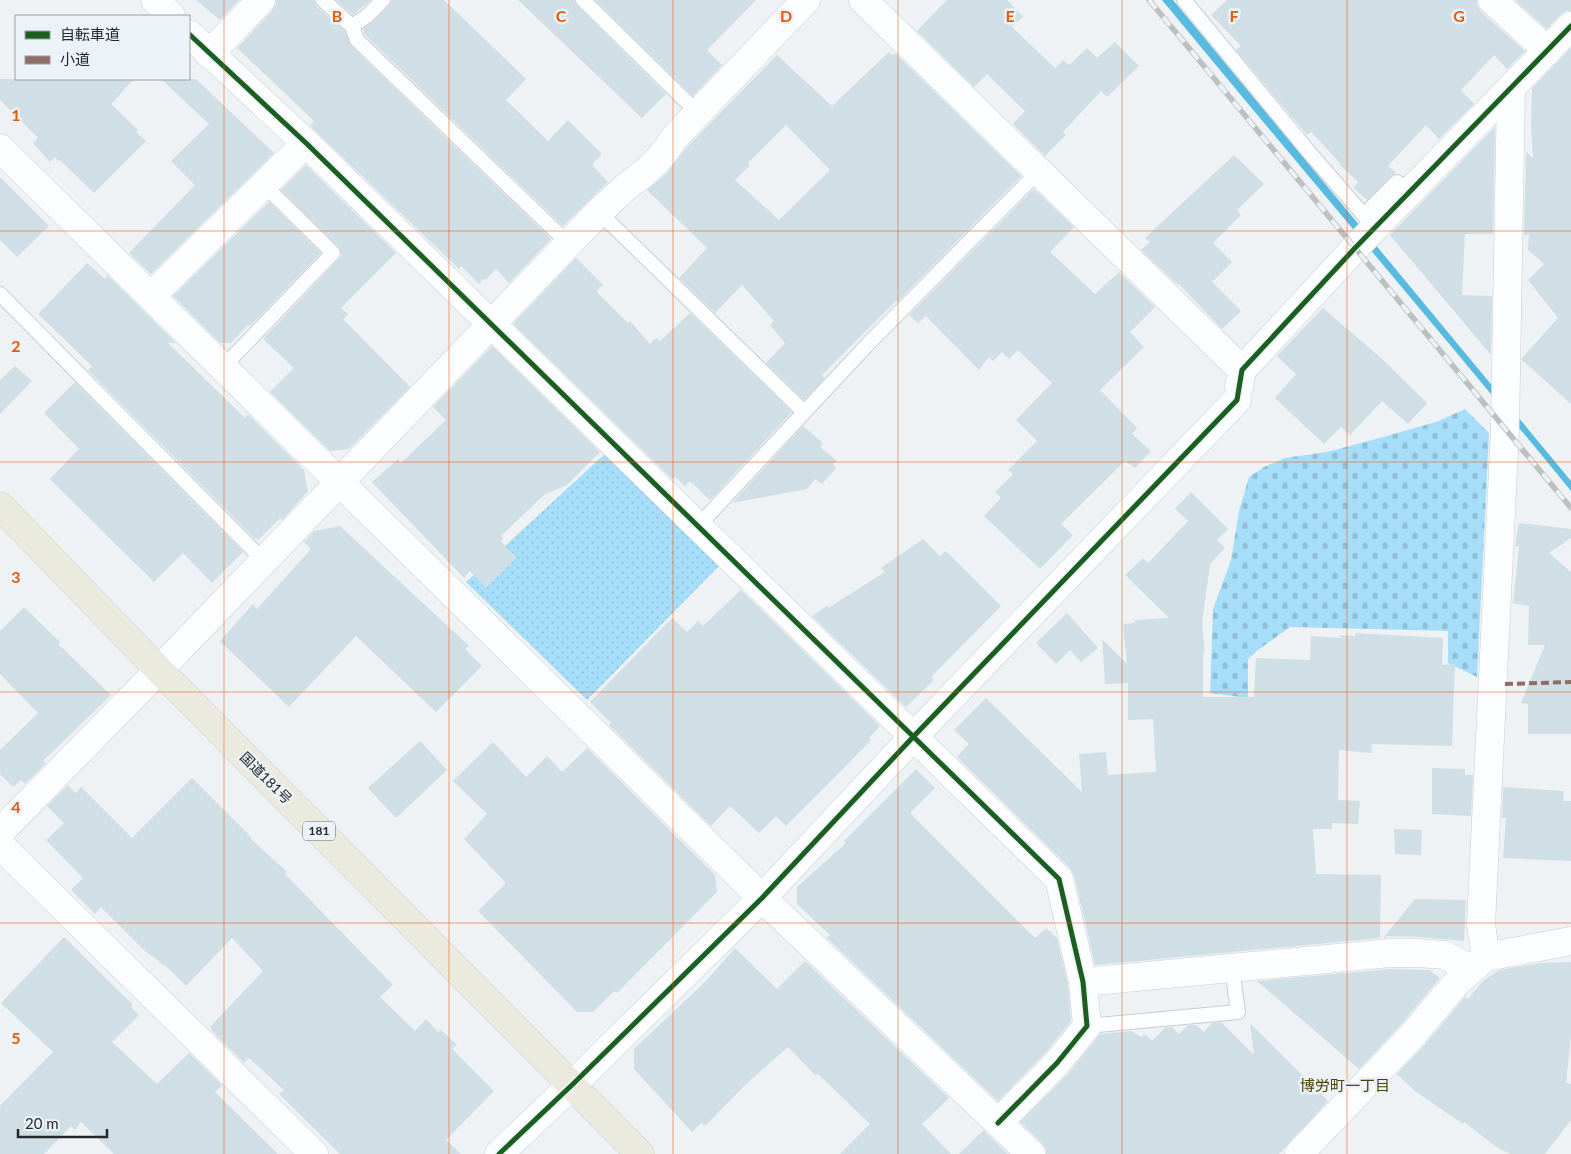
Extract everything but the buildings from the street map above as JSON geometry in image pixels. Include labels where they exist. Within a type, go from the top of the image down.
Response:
[{"type":"highway","name":"国道181号","points":[[0,506],[158,670],[573,1084],[640,1154]]},
{"type":"street","points":[[155,0],[170,15]]},
{"type":"street","points":[[209,54],[261,0]]},
{"type":"street","points":[[0,832],[600,212],[631,184],[641,178],[667,150],[674,138],[806,0]]},
{"type":"street","points":[[863,0],[1242,370]]},
{"type":"street","points":[[1492,0],[1548,51]]},
{"type":"street","points":[[499,1154],[762,898],[914,736],[1237,400],[1242,370],[1370,221],[1512,88],[1571,26]]},
{"type":"street","points":[[190,35],[306,143],[1059,879],[1083,982],[1087,1026],[1057,1063],[998,1122]]},
{"type":"street","points":[[1299,1154],[1410,1038],[1459,980],[1478,963],[1494,685],[1506,405],[1512,88]]},
{"type":"street","points":[[150,296],[306,143]]},
{"type":"street","points":[[0,148],[762,898],[1031,1154]]},
{"type":"street","points":[[0,846],[314,1154]]},
{"type":"street","points":[[1083,982],[1390,953],[1444,955],[1478,963],[1571,941]]},
{"type":"lane","points":[[323,0],[352,26],[357,40],[569,244]]},
{"type":"lane","points":[[352,26],[367,16],[382,0]]},
{"type":"lane","points":[[583,0],[698,113]]},
{"type":"lane","points":[[1184,0],[1309,152],[1370,221],[1397,182]]},
{"type":"lane","points":[[698,526],[867,345],[1038,172]]},
{"type":"lane","points":[[223,368],[333,253],[264,184]]},
{"type":"lane","points":[[600,212],[804,412]]},
{"type":"lane","points":[[0,294],[264,561]]},
{"type":"lane","points":[[1087,1026],[1238,1012],[1232,968]]},
{"type":"green space","points":[[1465,409],[1489,433],[1477,677],[1448,663],[1448,631],[1290,627],[1248,659],[1248,698],[1210,693],[1213,609],[1231,560],[1239,511],[1249,477],[1264,467],[1285,458],[1327,452],[1383,437],[1436,422]]},
{"type":"green space","points":[[608,451],[722,563],[587,700],[466,582]]},
{"type":"shaded area","points":[[1162,0],[1173,0],[1571,481],[1571,491],[1264,123]]},
{"type":"railway","points":[[1149,0],[1571,508]]},
{"type":"marked path","points":[[1505,684],[1571,682]]},
{"type":"cycle path","points":[[499,1154],[762,898],[914,736],[1237,400],[1242,370],[1355,248],[1571,26]]},
{"type":"cycle path","points":[[190,35],[306,143],[1059,879],[1083,982],[1087,1026],[1057,1063],[998,1123]]},
{"type":"district","name":"博労町一丁目","points":[[1345,1086]]}]
